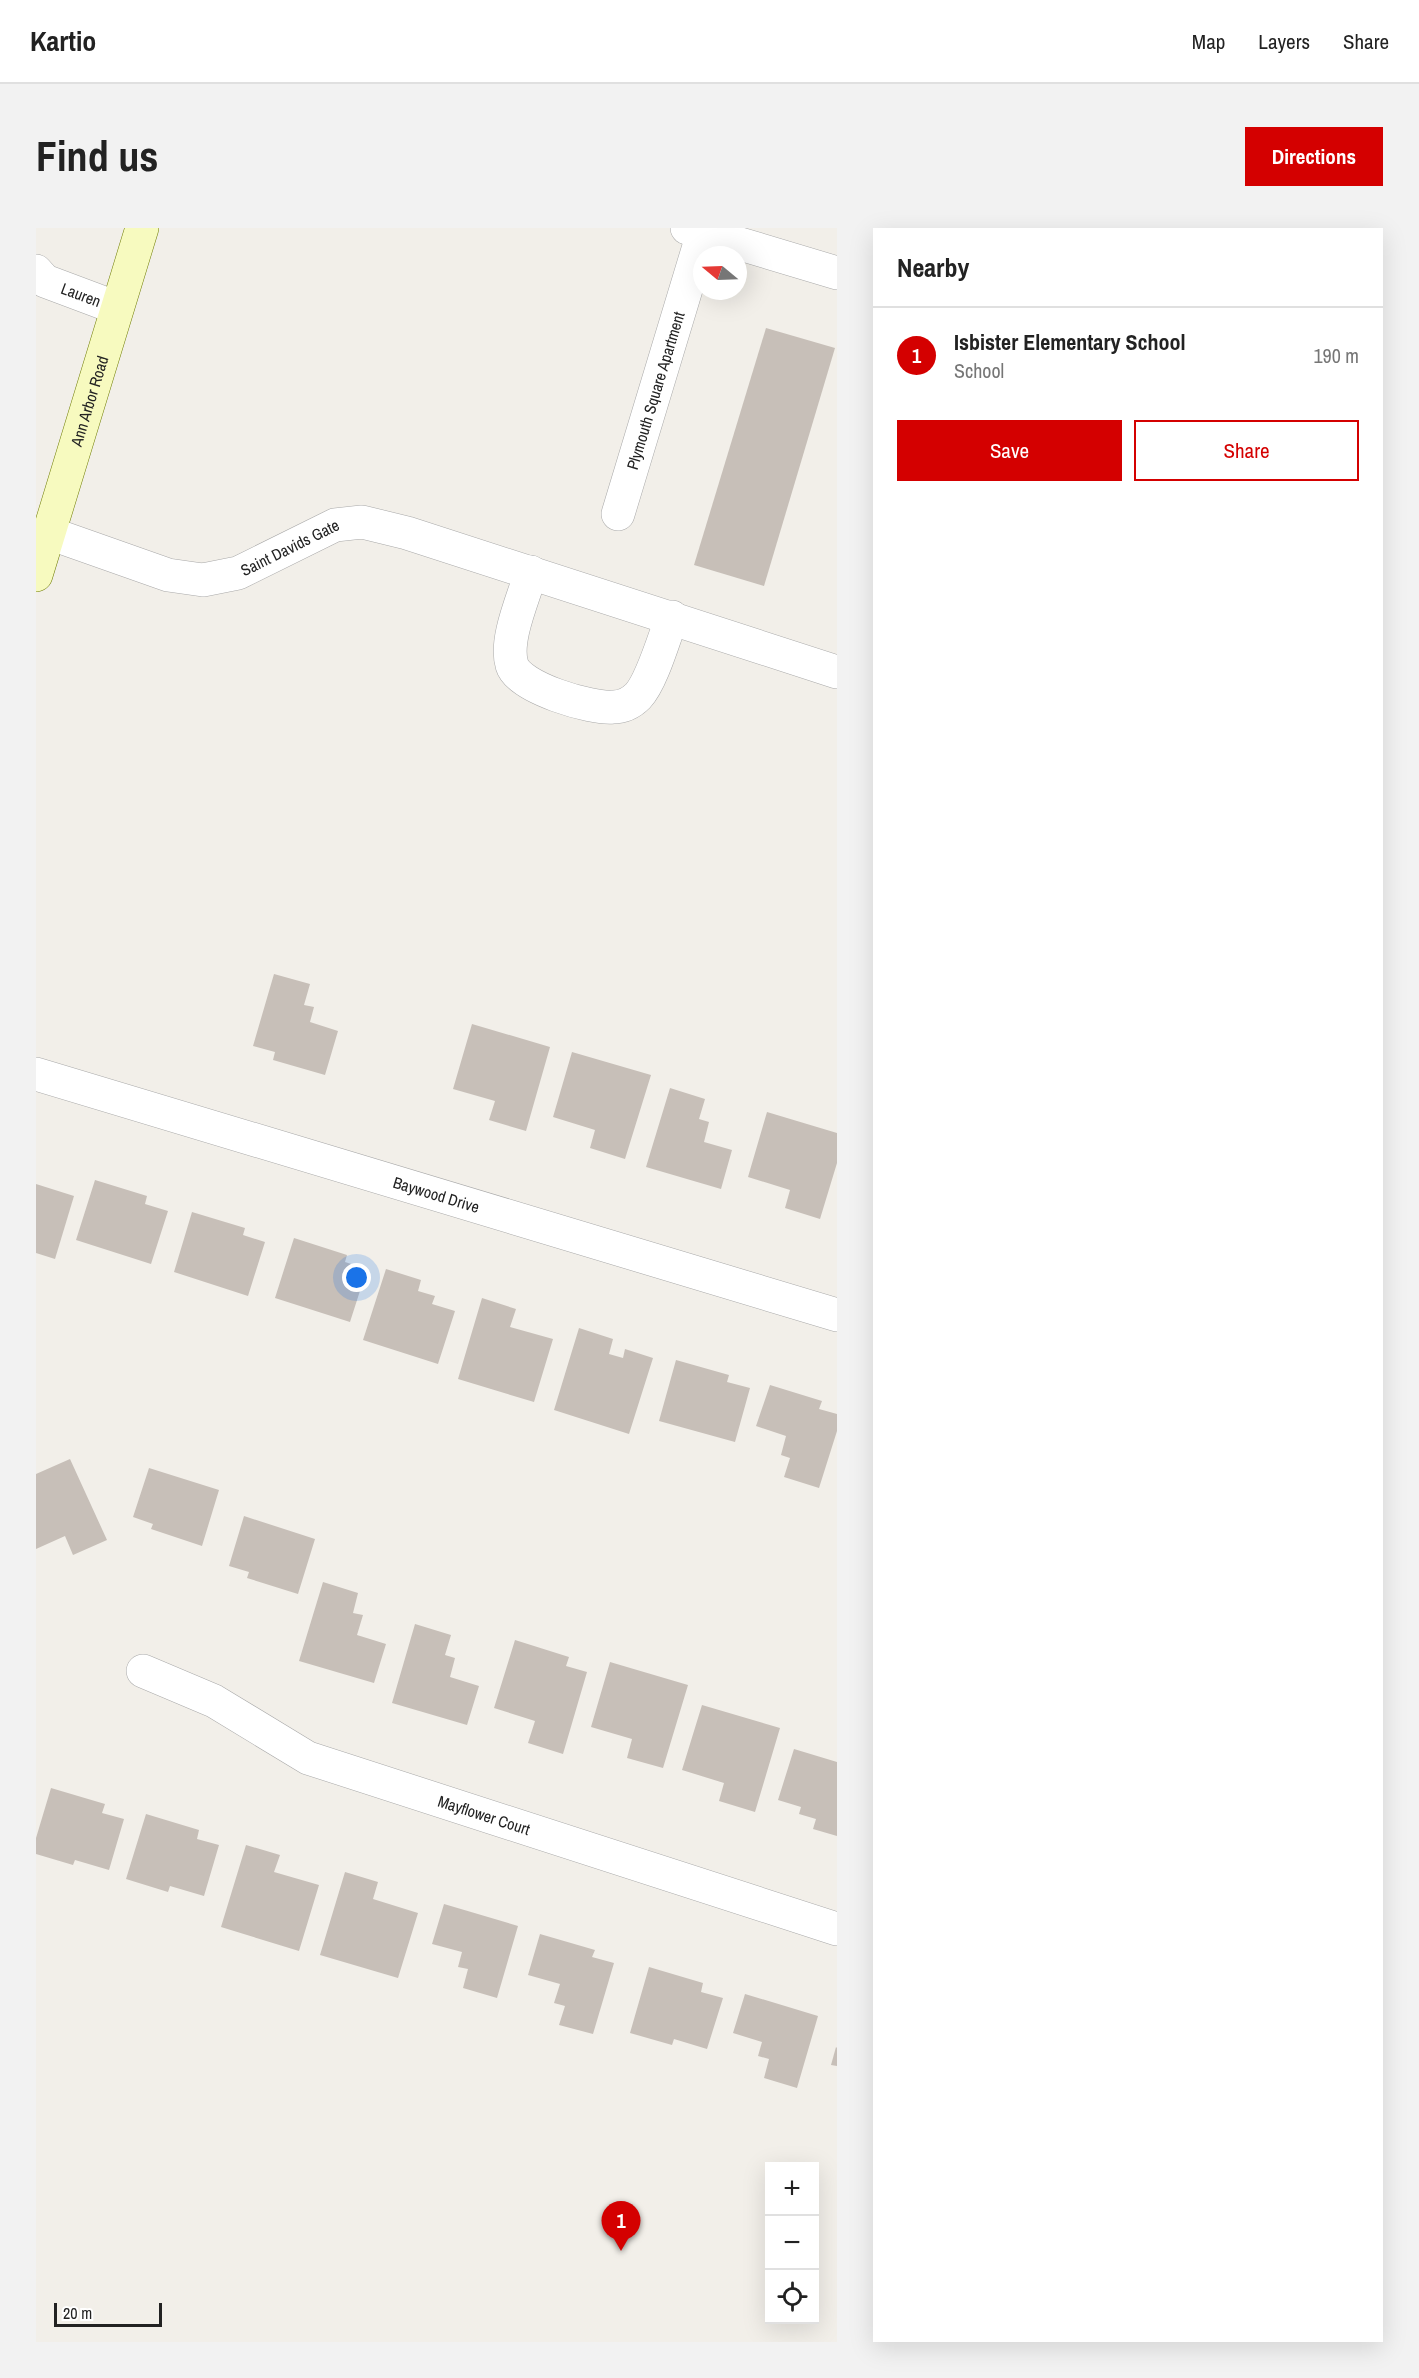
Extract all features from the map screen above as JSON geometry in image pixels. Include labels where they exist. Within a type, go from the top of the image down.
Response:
[{"type":"main road","name":"Ann Arbor Road","points":[[36,575],[142,228]]},
{"type":"street","points":[[695,230],[837,273]]},
{"type":"street","name":"Plymouth Square Apartment","points":[[618,514],[695,230]]},
{"type":"street","name":"Lauren","points":[[39,280],[117,308]]},
{"type":"street","name":"Saint Davids Gate","points":[[49,533],[168,575],[203,580],[238,573],[335,525],[362,522],[407,533],[531,572],[837,672]]},
{"type":"street","points":[[531,572],[511,637],[512,667],[530,684],[567,698],[600,707],[615,708],[627,705],[638,696],[646,683],[672,617]]},
{"type":"street","name":"Baywood Drive","points":[[36,1074],[837,1315]]},
{"type":"street","name":"Mayflower Court","points":[[142,1671],[214,1701],[308,1758],[837,1929]]},
{"type":"building","points":[[766,328],[835,348],[764,586],[694,565]]},
{"type":"building","points":[[274,974],[310,984],[304,1005],[314,1007],[310,1022],[338,1031],[325,1075],[273,1060],[275,1052],[253,1046]]},
{"type":"building","points":[[472,1024],[550,1047],[526,1131],[489,1120],[495,1101],[453,1089]]},
{"type":"building","points":[[572,1052],[651,1075],[625,1159],[590,1148],[595,1130],[553,1117]]},
{"type":"building","points":[[670,1088],[705,1099],[699,1119],[709,1122],[704,1142],[732,1150],[721,1189],[646,1167]]},
{"type":"building","points":[[767,1112],[837,1133],[837,1163],[820,1219],[785,1208],[790,1190],[748,1177]]},
{"type":"building","points":[[95,1180],[147,1196],[145,1204],[168,1211],[151,1264],[76,1240]]},
{"type":"building","points":[[36,1184],[74,1196],[55,1259],[36,1253]]},
{"type":"building","points":[[192,1212],[245,1228],[243,1235],[265,1242],[248,1296],[174,1272]]},
{"type":"building","points":[[294,1238],[347,1255],[345,1262],[367,1269],[350,1322],[275,1298]]},
{"type":"building","points":[[386,1269],[421,1280],[418,1291],[435,1296],[432,1304],[455,1311],[438,1364],[363,1340]]},
{"type":"building","points":[[482,1298],[516,1309],[510,1327],[553,1339],[534,1402],[458,1379]]},
{"type":"building","points":[[579,1328],[613,1339],[609,1354],[623,1358],[625,1349],[653,1358],[629,1434],[554,1410]]},
{"type":"building","points":[[676,1360],[729,1375],[727,1382],[750,1388],[735,1442],[659,1421]]},
{"type":"building","points":[[770,1385],[822,1401],[819,1409],[837,1414],[837,1431],[819,1488],[784,1477],[790,1458],[781,1455],[786,1436],[756,1426]]},
{"type":"building","points":[[70,1459],[107,1540],[73,1555],[65,1536],[36,1549],[36,1474]]},
{"type":"building","points":[[149,1468],[219,1490],[202,1546],[151,1529],[153,1524],[133,1517]]},
{"type":"building","points":[[244,1516],[315,1539],[298,1594],[247,1578],[249,1572],[229,1566]]},
{"type":"building","points":[[323,1582],[358,1593],[353,1613],[363,1615],[357,1635],[386,1644],[374,1683],[299,1661]]},
{"type":"building","points":[[415,1624],[451,1635],[445,1655],[455,1658],[450,1677],[479,1686],[467,1725],[392,1703]]},
{"type":"building","points":[[515,1640],[569,1657],[566,1666],[587,1672],[563,1754],[528,1743],[535,1721],[494,1708]]},
{"type":"building","points":[[610,1662],[688,1685],[663,1768],[627,1758],[632,1739],[591,1727]]},
{"type":"building","points":[[702,1705],[780,1728],[755,1812],[719,1801],[724,1783],[682,1770]]},
{"type":"building","points":[[794,1749],[837,1762],[837,1836],[813,1829],[816,1819],[799,1814],[801,1807],[778,1800]]},
{"type":"building","points":[[51,1788],[105,1804],[102,1813],[124,1819],[109,1870],[75,1860],[73,1865],[36,1854],[36,1838]]},
{"type":"building","points":[[146,1814],[199,1830],[197,1839],[219,1845],[204,1896],[170,1886],[168,1892],[126,1879]]},
{"type":"building","points":[[246,1845],[280,1855],[274,1872],[319,1885],[299,1951],[221,1927]]},
{"type":"building","points":[[345,1872],[378,1882],[373,1899],[418,1913],[398,1978],[320,1955]]},
{"type":"building","points":[[444,1904],[518,1926],[497,1998],[463,1988],[468,1969],[458,1967],[462,1952],[432,1944]]},
{"type":"building","points":[[540,1934],[595,1950],[592,1957],[614,1963],[593,2034],[559,2025],[565,2006],[554,2003],[560,1984],[528,1975]]},
{"type":"building","points":[[649,1967],[703,1983],[701,1992],[723,1998],[707,2049],[674,2039],[672,2045],[630,2033]]},
{"type":"building","points":[[745,1994],[818,2016],[797,2088],[764,2078],[769,2059],[758,2056],[762,2042],[733,2033]]},
{"type":"building","points":[[837,2048],[837,2066],[831,2065]]},
{"type":"place","name":"Isbister Elementary School","points":[[621,2251]]}]
